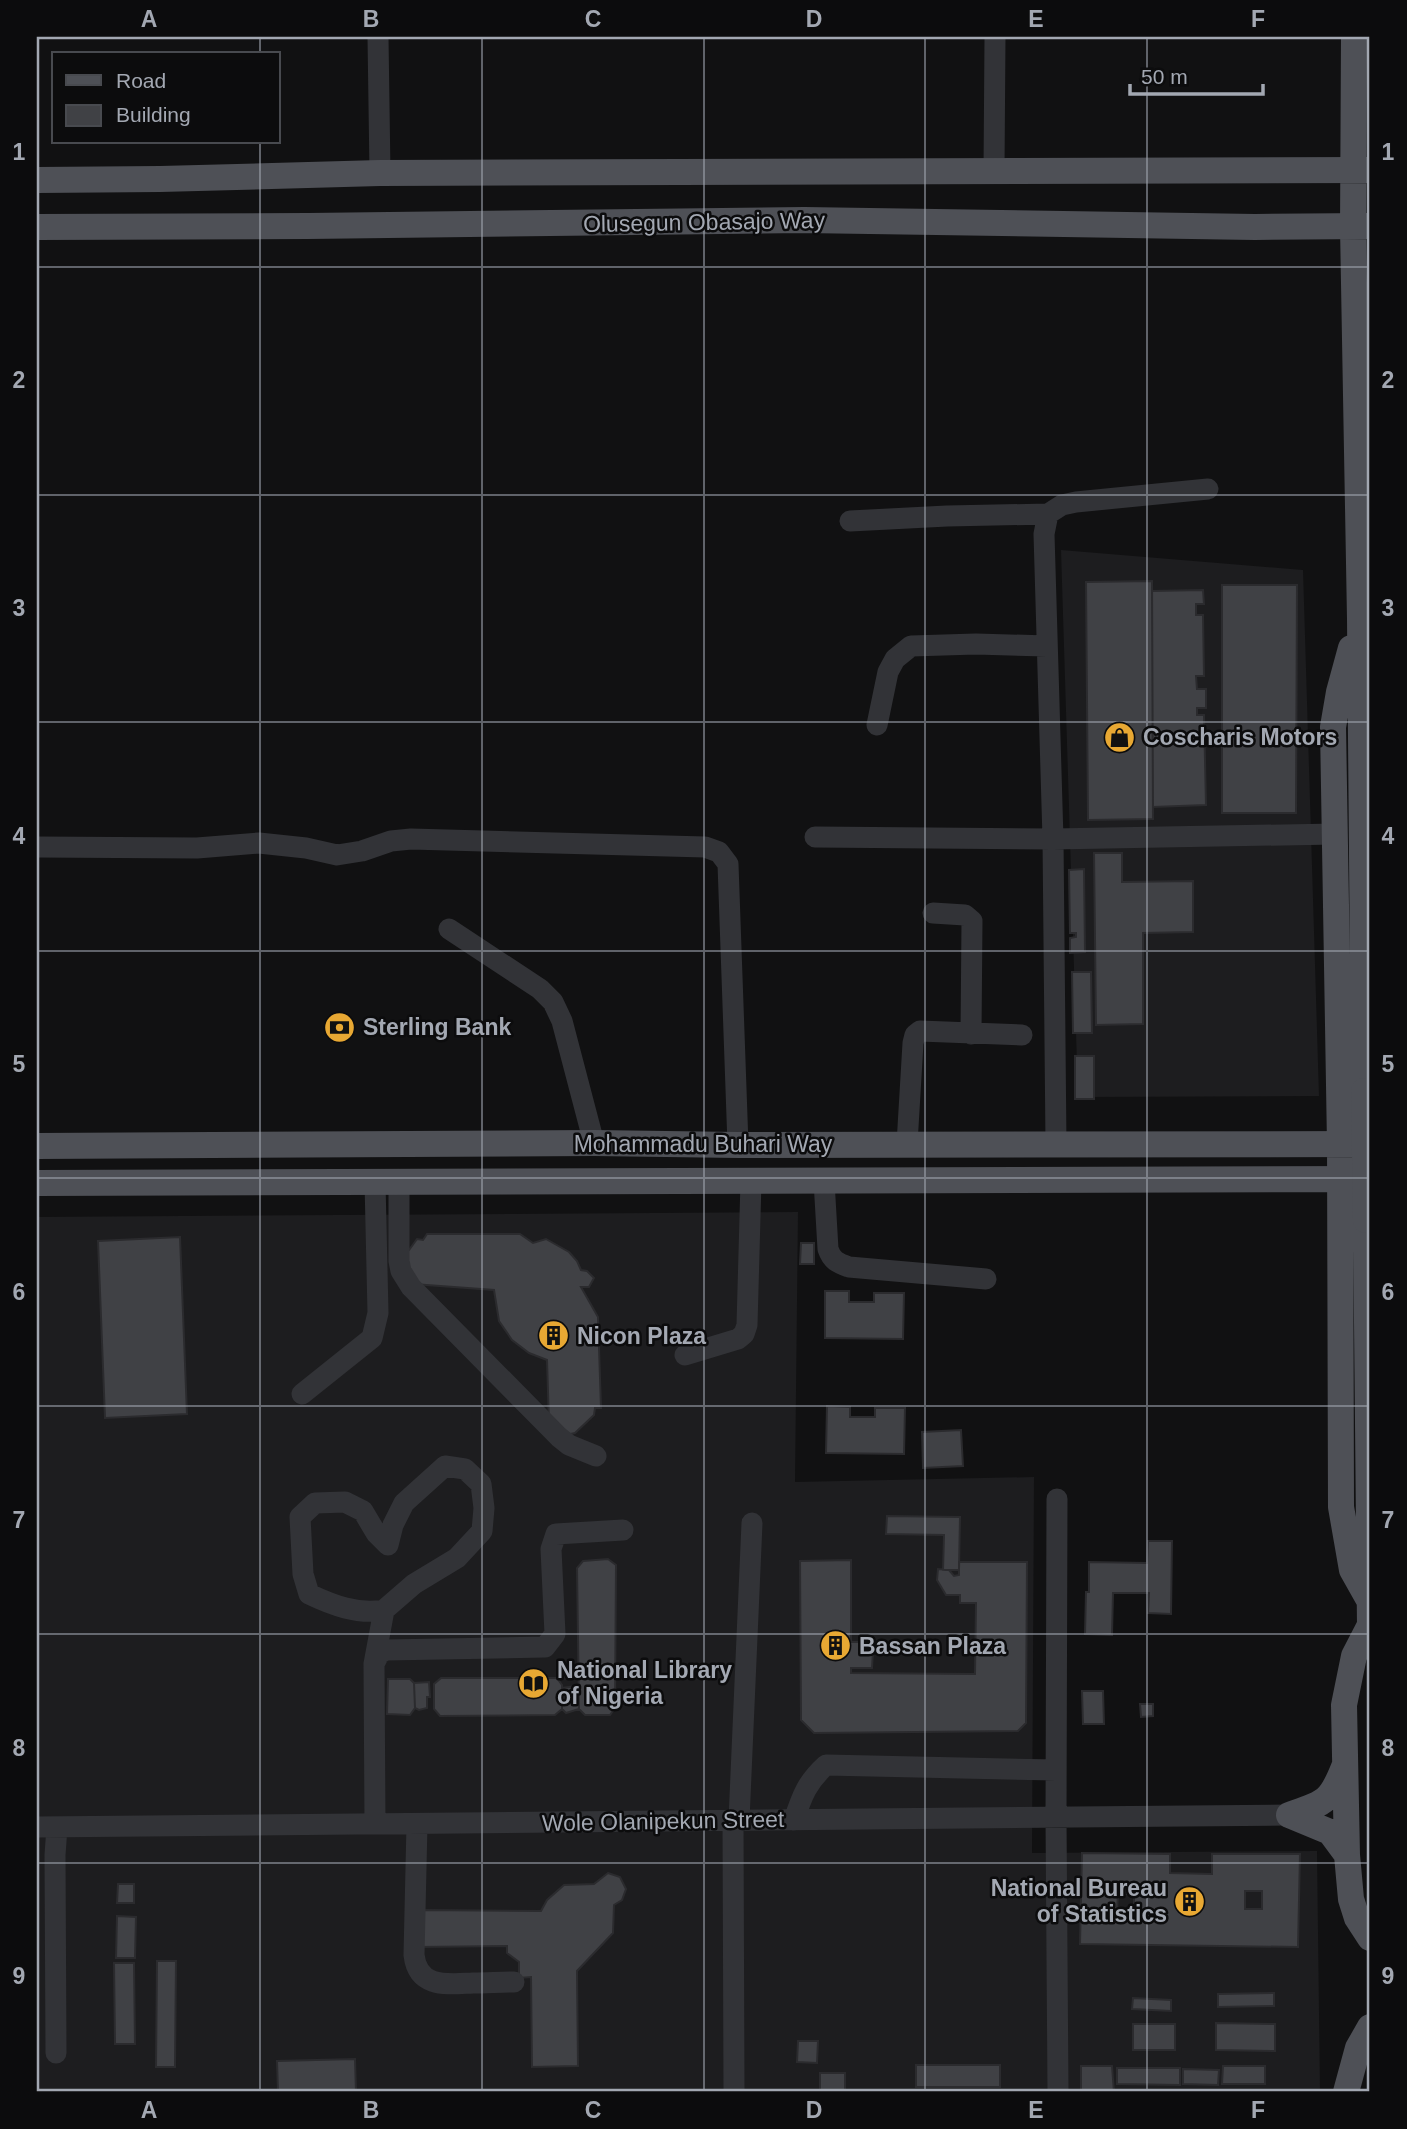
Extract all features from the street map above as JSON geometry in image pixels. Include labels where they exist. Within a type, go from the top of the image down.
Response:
[{"type":"main road","points":[[1354,37],[1362,170],[1360,619],[1364,1091],[1368,1209],[1370,1626],[1354,1656],[1344,1704],[1350,1899],[1357,1918],[1370,1938]]},
{"type":"main road","points":[[37,180],[380,173],[1362,170]]},
{"type":"main road","name":"Olusegun Obasajo Way","points":[[37,227],[804,220],[1255,228],[1362,226]]},
{"type":"main road","points":[[1360,619],[1339,692],[1333,727],[1340,1144],[1341,1507],[1352,1570],[1370,1602]]},
{"type":"main road","name":"Mohammadu Buhari Way","points":[[37,1146],[594,1143],[1370,1144]]},
{"type":"main road","points":[[707,1181],[709,1144]]},
{"type":"main road","name":"Mohammadu Buhari Way","points":[[37,1183],[1370,1179]]},
{"type":"main road","points":[[1289,1815],[1320,1805],[1329,1798],[1346,1763]]},
{"type":"main road","points":[[1289,1815],[1330,1832],[1347,1855]]},
{"type":"main road","points":[[1346,2092],[1358,2048],[1370,2027]]},
{"type":"street","points":[[377,37],[380,173]]},
{"type":"street","points":[[994,170],[995,37]]},
{"type":"street","points":[[850,521],[1048,514],[1062,505],[1076,502],[1208,489]]},
{"type":"street","points":[[1048,514],[1044,534],[1053,839],[1056,1144]]},
{"type":"street","points":[[877,725],[888,672],[895,659],[911,646],[1048,646]]},
{"type":"street","points":[[815,837],[1053,839],[1335,834]]},
{"type":"street","points":[[37,847],[197,848],[259,844],[306,848],[337,855],[362,851],[391,841],[411,839],[705,847],[719,852],[728,863],[738,1145]]},
{"type":"street","points":[[933,914],[965,915],[972,921],[971,1034]]},
{"type":"street","points":[[449,929],[540,989],[553,1002],[562,1021],[594,1143]]},
{"type":"street","points":[[907,1144],[915,1035],[920,1031],[1022,1035]]},
{"type":"street","points":[[685,1354],[738,1339],[744,1334],[747,1325],[751,1181]]},
{"type":"street","points":[[824,1181],[828,1249],[831,1258],[837,1263],[849,1267],[986,1279]]},
{"type":"street","points":[[302,1394],[372,1338],[377,1313],[387,1182]]},
{"type":"street","points":[[387,1182],[401,1271],[411,1287],[559,1437],[569,1446],[596,1456]]},
{"type":"street","points":[[375,1824],[374,1664],[384,1610],[414,1584],[457,1558],[482,1531],[484,1508],[481,1484],[465,1469],[445,1466],[404,1503],[393,1525],[388,1545],[376,1533],[363,1511],[345,1502],[315,1503],[300,1517],[303,1574],[309,1594],[331,1605],[371,1613],[384,1610]]},
{"type":"street","points":[[1057,1499],[1058,2092]]},
{"type":"street","points":[[734,2092],[736,1820],[752,1523]]},
{"type":"street","points":[[374,1664],[379,1654],[386,1650],[545,1647],[555,1634],[551,1549],[556,1534],[623,1530]]},
{"type":"street","points":[[794,1820],[804,1790],[826,1765],[1056,1770]]},
{"type":"street","name":"Wole Olanipekun Street","points":[[47,1827],[1289,1815]]},
{"type":"street","points":[[417,1824],[414,1955],[419,1971],[426,1978],[441,1984],[513,1982]]},
{"type":"street","points":[[47,1827],[55,1855],[56,2053]]},
{"type":"shaded area","points":[[1061,550],[1303,570],[1319,1096],[1078,1097]]},
{"type":"shaded area","points":[[798,1212],[795,1482],[1034,1477],[1032,1853],[1317,1851],[1320,2092],[37,2092],[37,1217]]},
{"type":"building","points":[[1152,581],[1153,819],[1088,820],[1086,582]]},
{"type":"building","points":[[1222,585],[1297,585],[1296,813],[1222,813]]},
{"type":"building","points":[[1203,590],[1204,604],[1196,604],[1196,615],[1203,615],[1204,676],[1196,676],[1197,689],[1206,689],[1206,708],[1197,708],[1197,715],[1204,715],[1206,805],[1153,807],[1152,591]]},
{"type":"building","points":[[1094,853],[1122,853],[1122,882],[1193,881],[1193,932],[1143,933],[1143,1024],[1096,1025]]},
{"type":"building","points":[[1084,869],[1085,952],[1070,953],[1070,938],[1076,937],[1076,933],[1070,933],[1069,870]]},
{"type":"building","points":[[1072,972],[1091,972],[1092,1033],[1073,1033]]},
{"type":"building","points":[[1075,1056],[1094,1056],[1094,1099],[1075,1099]]},
{"type":"building","name":"Nicon Plaza","points":[[427,1234],[520,1234],[533,1243],[546,1239],[569,1252],[581,1270],[587,1271],[594,1278],[589,1287],[581,1287],[598,1317],[601,1408],[595,1408],[594,1415],[575,1433],[566,1435],[549,1424],[547,1360],[529,1353],[512,1340],[499,1321],[494,1290],[413,1284],[403,1254],[417,1239],[423,1240]]},
{"type":"building","points":[[180,1237],[187,1414],[105,1418],[98,1241]]},
{"type":"building","points":[[801,1243],[814,1243],[814,1264],[800,1264]]},
{"type":"building","points":[[825,1291],[849,1291],[849,1302],[874,1302],[874,1293],[904,1293],[903,1339],[825,1338]]},
{"type":"building","points":[[827,1406],[850,1407],[850,1417],[875,1417],[875,1408],[905,1408],[904,1454],[826,1453]]},
{"type":"building","points":[[961,1430],[963,1466],[923,1468],[922,1432]]},
{"type":"building","points":[[887,1516],[960,1517],[959,1570],[943,1570],[944,1535],[886,1534]]},
{"type":"building","points":[[1148,1541],[1172,1541],[1171,1614],[1148,1613],[1149,1593],[1113,1593],[1112,1635],[1085,1634],[1089,1562],[1147,1563]]},
{"type":"building","points":[[608,1559],[616,1565],[615,1708],[610,1715],[585,1715],[579,1709],[577,1568],[583,1561]]},
{"type":"building","name":"Bassan Plaza","points":[[851,1560],[851,1642],[868,1642],[873,1651],[872,1668],[851,1668],[851,1673],[975,1674],[976,1603],[960,1603],[960,1595],[946,1595],[937,1580],[938,1569],[949,1570],[954,1576],[959,1575],[959,1562],[1027,1562],[1026,1723],[1018,1731],[814,1733],[801,1720],[800,1561]]},
{"type":"building","points":[[441,1678],[557,1678],[562,1685],[562,1709],[555,1715],[440,1716],[434,1709],[434,1684]]},
{"type":"building","points":[[388,1679],[410,1679],[414,1683],[415,1708],[410,1715],[387,1714]]},
{"type":"building","points":[[429,1682],[430,1697],[427,1697],[427,1708],[419,1710],[415,1708],[414,1683]]},
{"type":"building","points":[[578,1686],[579,1709],[566,1713],[562,1709],[562,1688]]},
{"type":"building","points":[[1082,1691],[1103,1691],[1104,1724],[1083,1724]]},
{"type":"building","points":[[1140,1704],[1153,1704],[1153,1716],[1141,1717]]},
{"type":"building","name":"National Bureau of Statistics","points":[[1082,1853],[1170,1854],[1170,1873],[1212,1874],[1212,1854],[1300,1854],[1298,1947],[1080,1944]],"holes":[[[1245,1891],[1262,1891],[1262,1909],[1245,1909]],[[1118,1894],[1134,1894],[1134,1911],[1117,1911]]]},
{"type":"building","points":[[608,1873],[620,1877],[626,1889],[622,1900],[614,1905],[613,1933],[577,1971],[578,2066],[532,2067],[531,1977],[519,1978],[519,1962],[507,1953],[507,1946],[417,1947],[418,1910],[541,1911],[547,1900],[564,1885],[594,1884]]},
{"type":"building","points":[[118,1884],[134,1884],[134,1903],[117,1903]]},
{"type":"building","points":[[117,1916],[136,1917],[135,1958],[116,1958]]},
{"type":"building","points":[[157,1961],[176,1961],[175,2067],[156,2067]]},
{"type":"building","points":[[114,1963],[134,1963],[135,2044],[115,2044]]},
{"type":"building","points":[[1274,1993],[1274,2006],[1218,2007],[1218,1994]]},
{"type":"building","points":[[1133,1998],[1171,2000],[1171,2011],[1132,2009]]},
{"type":"building","points":[[1216,2023],[1275,2024],[1275,2051],[1216,2050]]},
{"type":"building","points":[[1133,2024],[1175,2024],[1175,2050],[1133,2050]]},
{"type":"building","points":[[798,2041],[818,2041],[817,2063],[797,2062]]},
{"type":"building","points":[[355,2059],[356,2092],[278,2092],[277,2061]]},
{"type":"building","points":[[916,2065],[1000,2065],[1000,2087],[916,2087]]},
{"type":"building","points":[[1081,2066],[1112,2066],[1114,2092],[1081,2092]]},
{"type":"building","points":[[1223,2066],[1265,2066],[1265,2084],[1222,2084]]},
{"type":"building","points":[[1117,2068],[1180,2068],[1180,2085],[1117,2084]]},
{"type":"building","points":[[1183,2069],[1219,2070],[1218,2085],[1183,2084]]},
{"type":"building","points":[[820,2073],[845,2073],[845,2092],[820,2092]]},
{"type":"place","name":"Coscharis Motors","points":[[1120,737]]},
{"type":"place","name":"Sterling Bank","points":[[340,1027]]},
{"type":"place","name":"Nicon Plaza","points":[[554,1336]]},
{"type":"place","name":"Bassan Plaza","points":[[836,1646]]},
{"type":"place","name":"National Library of Nigeria","points":[[534,1683]]},
{"type":"place","name":"National Bureau of Statistics","points":[[1190,1901]]}]
